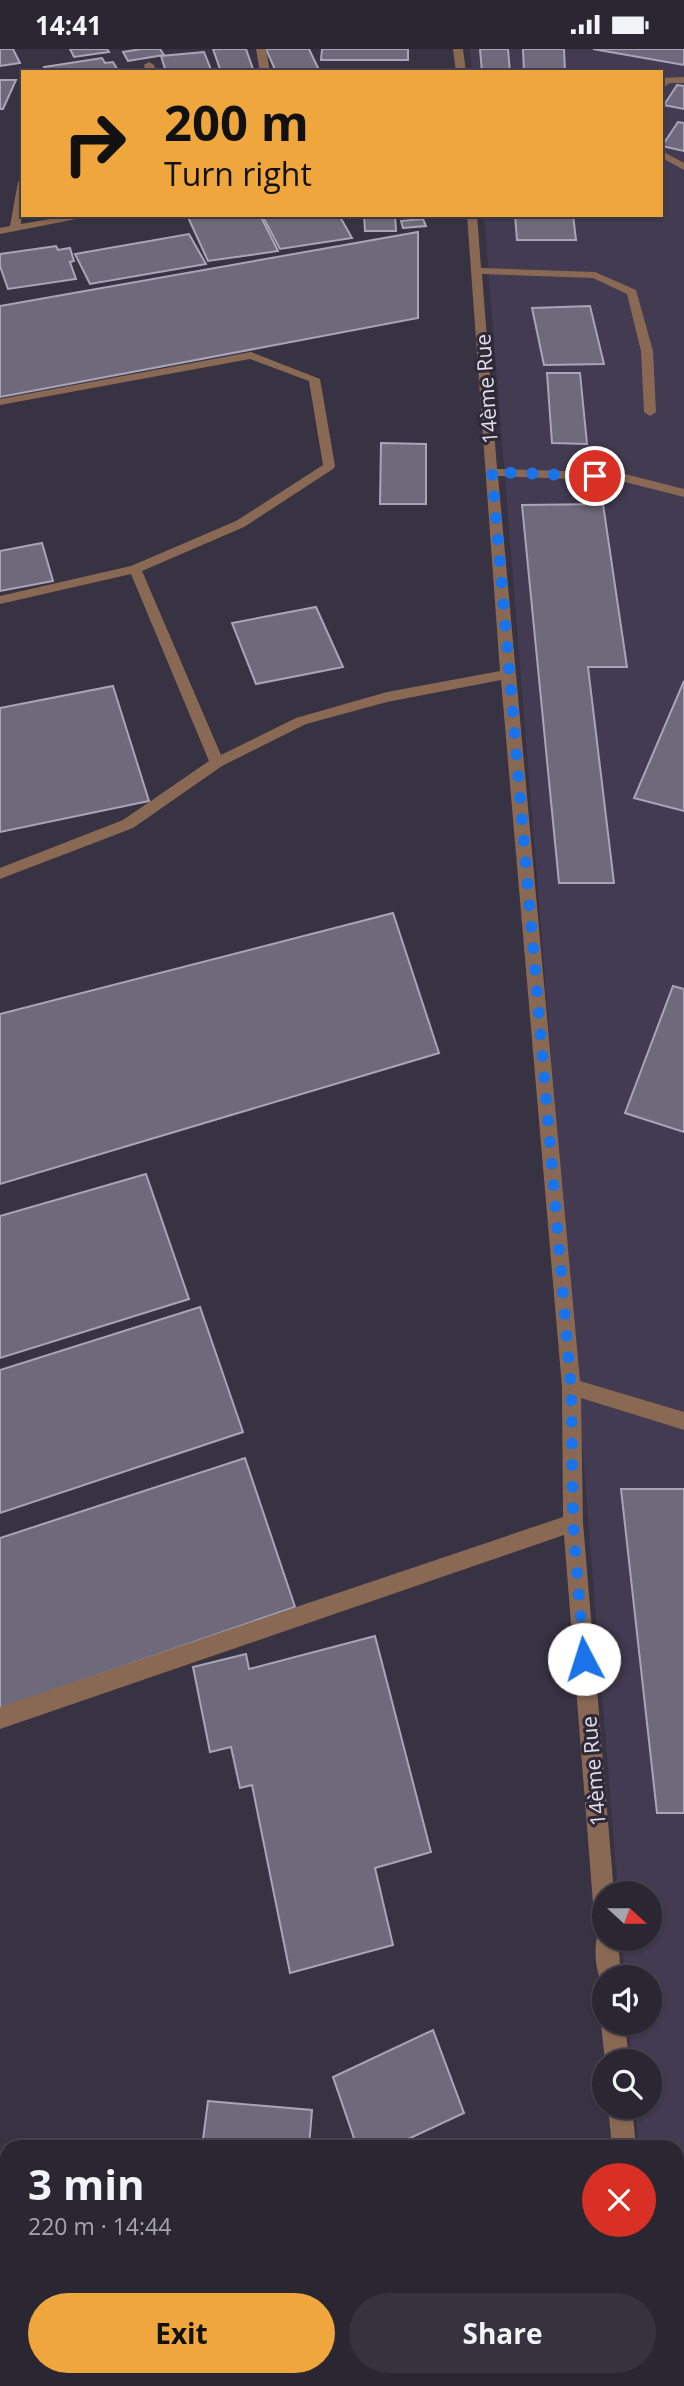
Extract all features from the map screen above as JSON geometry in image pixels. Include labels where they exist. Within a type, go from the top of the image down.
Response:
[{"type":"street","points":[[261,49],[265,70]]},
{"type":"street","points":[[458,49],[463,70]]},
{"type":"street","points":[[663,85],[666,80],[684,80]]},
{"type":"street","points":[[663,155],[684,167]]},
{"type":"street","points":[[15,228],[21,194]]},
{"type":"street","points":[[0,230],[80,217]]},
{"type":"street","name":"14ème Rue","points":[[472,217],[508,674],[571,1387],[573,1523],[602,1881]]},
{"type":"street","points":[[477,271],[595,275],[632,292],[648,352],[650,412]]},
{"type":"street","points":[[0,402],[251,355],[314,379],[329,466],[240,524],[135,569],[0,600]]},
{"type":"street","points":[[492,472],[621,477],[684,493]]},
{"type":"street","points":[[135,569],[217,763]]},
{"type":"street","points":[[0,874],[128,824],[217,763],[302,721],[387,697],[508,674]]},
{"type":"street","points":[[571,1387],[684,1421]]},
{"type":"street","points":[[0,1719],[573,1523]]},
{"type":"street","points":[[621,2119],[623,2140]]},
{"type":"shaded area","points":[[470,49],[684,49],[684,2140],[638,2140],[636,2119],[662,2119],[662,2049],[631,2049],[630,2035],[662,2035],[662,1965],[624,1965],[623,1951],[662,1951],[662,1881],[617,1881],[484,217],[663,217],[663,70],[472,70]]},
{"type":"building","points":[[0,49],[13,49],[20,63],[0,66]]},
{"type":"building","points":[[70,49],[107,49],[109,52],[74,57]]},
{"type":"building","points":[[160,49],[164,55],[128,61],[123,52]]},
{"type":"building","points":[[213,49],[246,49],[253,70],[220,70]]},
{"type":"building","points":[[266,49],[309,49],[319,70],[275,70]]},
{"type":"building","points":[[322,49],[408,49],[408,60],[321,60]]},
{"type":"building","points":[[480,49],[508,49],[510,70],[482,70]]},
{"type":"building","points":[[523,49],[564,49],[565,70],[524,70]]},
{"type":"building","points":[[593,49],[684,49],[684,65]]},
{"type":"building","points":[[204,52],[211,70],[165,70],[161,56]]},
{"type":"building","points":[[102,58],[105,63],[113,62],[118,70],[46,70],[44,67]]},
{"type":"building","points":[[0,80],[16,80],[3,109],[0,109]]},
{"type":"building","points":[[677,85],[684,86],[684,109],[664,105]]},
{"type":"building","points":[[678,122],[684,123],[684,151],[663,144]]},
{"type":"building","points":[[188,217],[261,217],[278,251],[208,261]]},
{"type":"building","points":[[263,217],[340,217],[352,238],[280,249]]},
{"type":"building","points":[[364,217],[395,217],[396,231],[365,231]]},
{"type":"building","points":[[515,217],[573,217],[576,240],[517,240]]},
{"type":"building","points":[[423,219],[426,226],[403,228],[401,221]]},
{"type":"building","points":[[418,232],[418,318],[0,397],[0,306]]},
{"type":"building","points":[[189,234],[206,264],[90,284],[75,254]]},
{"type":"building","points":[[56,246],[58,250],[70,248],[74,261],[70,262],[76,279],[8,289],[0,266],[0,254]]},
{"type":"building","points":[[590,306],[604,364],[544,365],[532,308]]},
{"type":"building","points":[[547,373],[580,373],[587,444],[552,443]]},
{"type":"building","points":[[381,443],[426,444],[426,504],[380,504]]},
{"type":"building","points":[[603,504],[627,667],[588,667],[614,883],[559,883],[522,505]]},
{"type":"building","points":[[42,543],[53,581],[0,591],[0,551]]},
{"type":"building","points":[[316,607],[343,667],[256,684],[232,623]]},
{"type":"building","points":[[684,681],[684,811],[634,798]]},
{"type":"building","points":[[113,686],[149,801],[0,832],[0,708]]},
{"type":"building","points":[[393,913],[439,1053],[0,1184],[0,1014]]},
{"type":"building","points":[[673,986],[684,989],[684,1132],[625,1113]]},
{"type":"building","points":[[146,1174],[189,1299],[0,1358],[0,1216]]},
{"type":"building","points":[[200,1307],[243,1432],[0,1513],[0,1370]]},
{"type":"building","points":[[245,1458],[295,1607],[0,1709],[0,1538]]},
{"type":"building","points":[[621,1489],[684,1489],[684,1813],[657,1813]]},
{"type":"building","points":[[375,1636],[431,1852],[375,1868],[393,1945],[290,1973],[252,1785],[240,1788],[231,1747],[210,1752],[193,1667],[246,1654],[249,1669]]},
{"type":"building","points":[[433,2030],[464,2113],[406,2140],[355,2140],[333,2077]]},
{"type":"building","points":[[208,2101],[312,2110],[310,2140],[203,2140]]},
{"type":"route","points":[[584,1659],[573,1523],[571,1387],[492,472],[595,476]]}]
